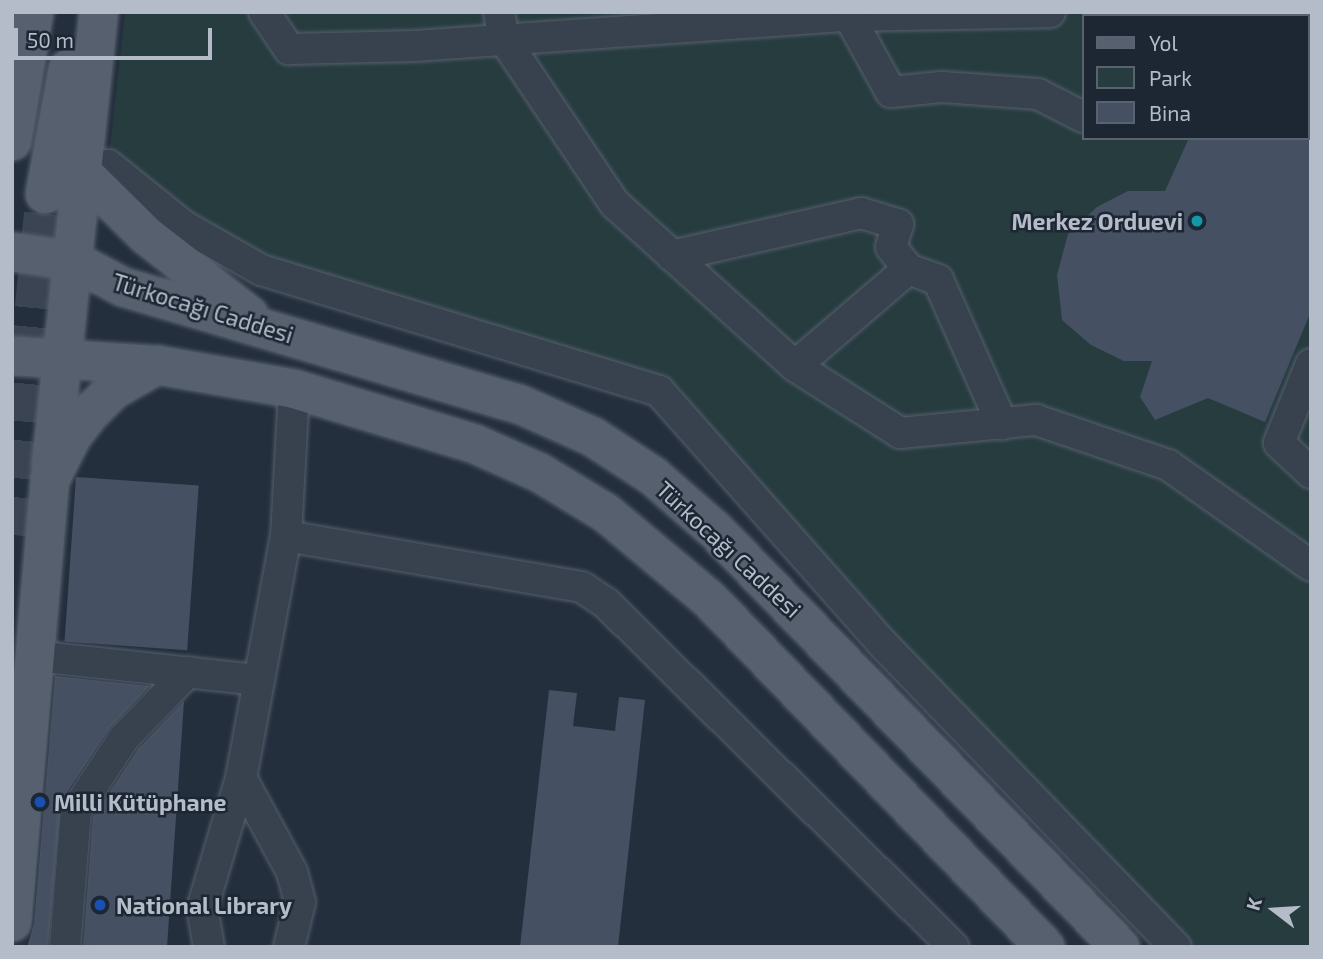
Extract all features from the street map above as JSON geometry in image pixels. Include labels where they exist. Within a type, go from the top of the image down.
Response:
[{"type":"main road","points":[[12,141],[34,12]]},
{"type":"main road","points":[[45,194],[78,12]]},
{"type":"main road","points":[[12,922],[59,362],[74,261],[94,167],[99,12]]},
{"type":"main road","points":[[94,167],[147,236],[264,327]]},
{"type":"main road","name":"Türkocağı Caddesi","points":[[12,252],[74,261],[123,287],[519,404],[593,437],[653,476],[773,588],[1120,947]]},
{"type":"main road","points":[[12,356],[59,362],[157,365],[294,389],[475,444],[540,473],[606,513],[709,599],[1045,947]]},
{"type":"main road","points":[[50,480],[72,436],[91,412],[113,390],[157,365]]},
{"type":"lane","points":[[264,12],[289,49],[502,26],[1050,12]]},
{"type":"lane","points":[[849,16],[891,92],[942,87],[1038,94],[1082,116]]},
{"type":"lane","points":[[502,26],[615,204],[795,366],[900,433],[1036,420],[1168,465],[1311,566]]},
{"type":"lane","points":[[94,167],[184,226],[261,270],[659,391],[880,641],[1176,947]]},
{"type":"lane","points":[[673,256],[861,213],[898,224],[891,247],[908,269],[938,280],[1002,424]]},
{"type":"lane","points":[[795,366],[908,269]]},
{"type":"lane","points":[[1311,363],[1279,443],[1311,472]]},
{"type":"lane","points":[[209,947],[202,909],[241,778],[286,536],[294,389]]},
{"type":"lane","points":[[286,536],[582,587],[606,603],[954,947]]},
{"type":"lane","points":[[34,656],[259,680]]},
{"type":"lane","points":[[65,947],[76,811],[124,738],[188,672]]},
{"type":"lane","points":[[241,778],[292,872],[300,902],[289,947]]},
{"type":"green space","points":[[125,12],[1311,12],[1311,947],[1176,947],[659,391],[261,270],[108,165]]},
{"type":"building","name":"Merkez Orduevi","points":[[1311,138],[1311,311],[1265,422],[1208,398],[1155,420],[1140,397],[1152,361],[1124,361],[1091,345],[1062,320],[1057,275],[1068,234],[1097,207],[1128,191],[1165,191],[1188,140]]},
{"type":"building","points":[[76,477],[199,486],[187,650],[64,642]]},
{"type":"building","points":[[55,676],[150,686],[110,728],[61,801],[48,947],[27,947],[34,924]]},
{"type":"building","points":[[549,690],[577,693],[573,726],[615,731],[619,697],[645,700],[618,947],[520,947]]},
{"type":"building","points":[[184,701],[167,947],[83,947],[93,817],[138,749]]},
{"type":"tunnel","points":[[12,535],[45,194]]},
{"type":"place","name":"Merkez Orduevi","points":[[1197,221]]},
{"type":"place","name":"Milli Kütüphane","points":[[40,802]]},
{"type":"place","name":"National Library","points":[[100,905]]}]
